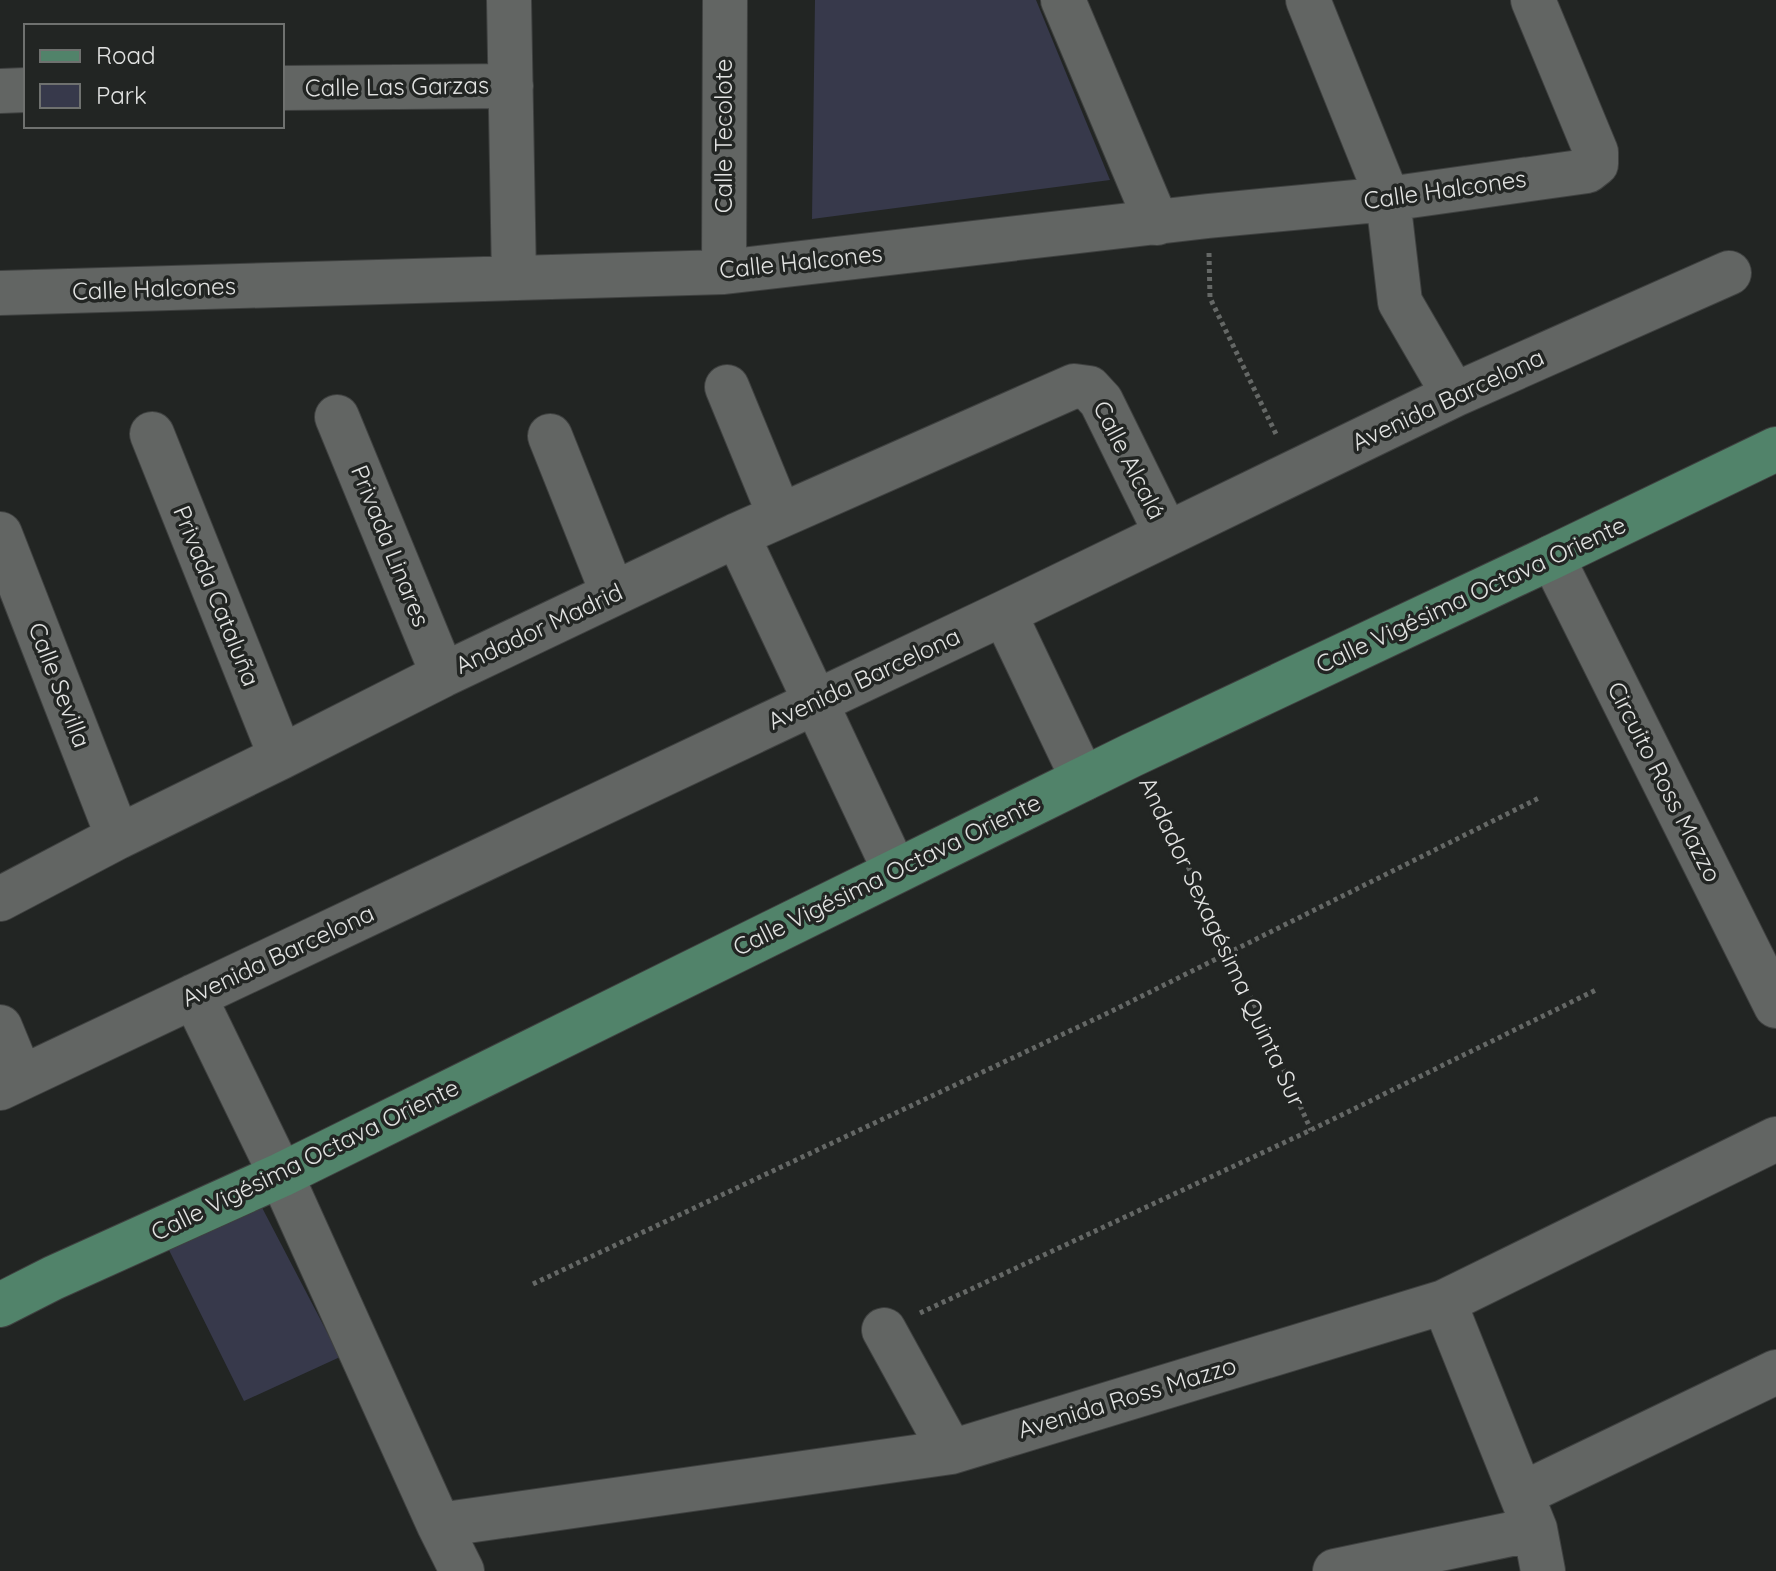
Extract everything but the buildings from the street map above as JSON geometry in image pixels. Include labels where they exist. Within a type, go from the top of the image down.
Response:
[{"type":"main road","name":"Calle Vigésima Octava Oriente","points":[[0,1305],[281,1175],[1132,755],[1776,449]]},
{"type":"street","points":[[509,0],[514,278]]},
{"type":"street","name":"Calle Tecolote","points":[[724,272],[725,0]]},
{"type":"street","points":[[1063,0],[1157,223]]},
{"type":"street","points":[[1308,0],[1388,199],[1400,302],[1454,395]]},
{"type":"street","name":"Calle Halcones","points":[[0,293],[724,272],[1208,216],[1388,199],[1587,171],[1596,164],[1596,152],[1533,0]]},
{"type":"street","name":"Calle Las Garzas","points":[[284,88],[511,86]]},
{"type":"street","points":[[0,91],[24,90]]},
{"type":"street","name":"Avenida Barcelona","points":[[10,1083],[1004,613],[1454,395],[1729,273]]},
{"type":"street","name":"Andador Madrid","points":[[0,899],[443,675],[737,535],[1074,386],[1089,388]]},
{"type":"street","points":[[727,387],[780,516]]},
{"type":"street","name":"Calle Alcalá","points":[[1089,388],[1101,401],[1166,533]]},
{"type":"street","name":"Privada Linares","points":[[337,417],[443,675]]},
{"type":"street","name":"Privada Cataluña","points":[[152,434],[281,757]]},
{"type":"street","points":[[550,436],[613,594]]},
{"type":"street","name":"Calle Sevilla","points":[[0,534],[118,837]]},
{"type":"street","points":[[737,535],[895,871]]},
{"type":"street","name":"Circuito Ross Mazzo","points":[[1552,557],[1776,1006]]},
{"type":"street","points":[[1004,613],[1083,779]]},
{"type":"street","points":[[194,996],[281,1175],[462,1571]]},
{"type":"street","points":[[0,1027],[10,1083]]},
{"type":"street","name":"Avenida Ross Mazzo","points":[[439,1525],[951,1452],[1444,1302],[1776,1139]]},
{"type":"street","points":[[1444,1302],[1533,1531]]},
{"type":"street","points":[[884,1330],[951,1452]]},
{"type":"street","points":[[1335,1571],[1533,1531],[1776,1372]]},
{"type":"path","points":[[1208,216],[1210,298],[1294,472]]},
{"type":"path","name":"Andador Sexagésima Quinta Sur","points":[[1132,755],[1230,951],[1311,1130]]},
{"type":"path","points":[[533,1284],[1110,1012],[1539,798]]},
{"type":"path","points":[[884,1330],[1311,1130],[1598,989]]},
{"type":"green space","points":[[815,0],[1036,0],[1110,180],[812,219]]},
{"type":"green space","points":[[257,1198],[340,1357],[244,1401],[164,1240]]}]
